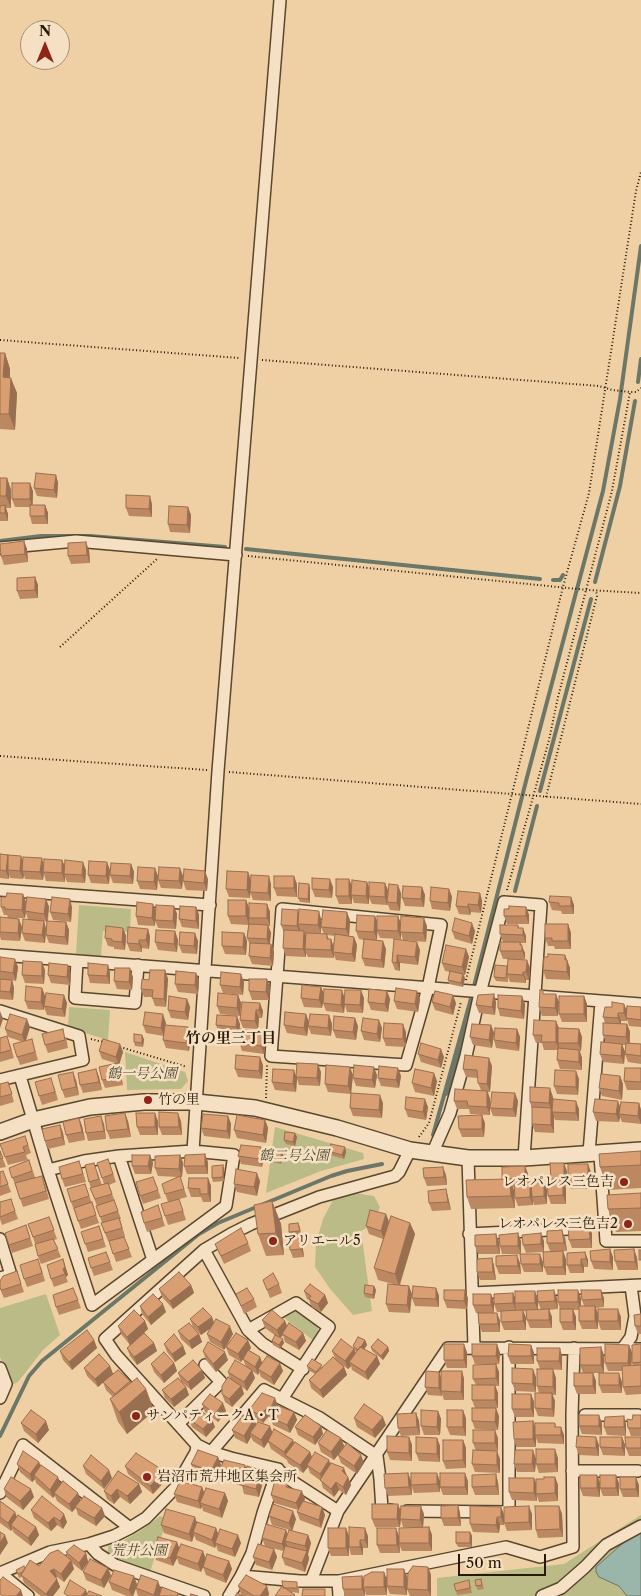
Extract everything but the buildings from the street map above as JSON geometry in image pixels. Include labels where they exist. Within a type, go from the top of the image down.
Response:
[{"type":"street","points":[[194,1151],[218,771],[280,0]]},
{"type":"street","points":[[0,548],[76,541],[236,555]]},
{"type":"street","points":[[0,890],[210,906]]},
{"type":"street","points":[[432,1154],[450,1113],[466,1056],[472,992],[504,902],[541,905],[524,1158]]},
{"type":"street","points":[[282,909],[441,925],[428,988],[406,1065],[271,1056],[282,909]]},
{"type":"street","points":[[0,955],[641,1004]]},
{"type":"street","points":[[77,961],[75,998],[135,1003],[138,965]]},
{"type":"street","points":[[601,1002],[594,1153],[606,1241],[641,1240]]},
{"type":"street","points":[[0,1011],[79,1036],[83,1060],[0,1080]]},
{"type":"street","points":[[20,1076],[48,1170],[92,1305],[226,1206],[234,1155],[194,1151],[119,1156],[84,1161],[48,1170]]},
{"type":"street","points":[[0,1132],[33,1120],[90,1108],[144,1102],[196,1102],[255,1108],[414,1145],[432,1154],[468,1158],[524,1158],[641,1150]]},
{"type":"street","points":[[338,1511],[284,1476],[278,1469],[211,1452],[197,1445],[116,1355],[105,1339],[204,1250],[244,1228],[319,1197],[395,1176],[414,1145]]},
{"type":"street","points":[[119,1156],[153,1260]]},
{"type":"street","points":[[468,1158],[474,1347]]},
{"type":"street","points":[[469,1234],[569,1229]]},
{"type":"street","points":[[0,1239],[11,1275],[0,1278]]},
{"type":"street","points":[[204,1250],[248,1330],[263,1344],[302,1369]]},
{"type":"street","points":[[473,1293],[636,1285],[635,1316],[631,1337],[623,1348]]},
{"type":"street","points":[[248,1330],[296,1303],[329,1327],[282,1399]]},
{"type":"street","points":[[312,1581],[338,1511],[377,1456],[448,1348],[641,1349]]},
{"type":"street","points":[[211,1452],[264,1390],[320,1418],[377,1456],[385,1479],[382,1510],[509,1512],[509,1348]]},
{"type":"street","points":[[241,1576],[338,1581],[506,1547],[540,1558],[573,1547],[572,1415],[574,1348]]},
{"type":"street","points":[[178,1424],[221,1382],[205,1365]]},
{"type":"street","points":[[0,1368],[6,1384],[0,1398]]},
{"type":"street","points":[[572,1415],[638,1416]]},
{"type":"street","points":[[28,1596],[0,1573],[50,1552],[89,1544],[114,1536],[146,1518],[176,1487],[196,1452],[197,1445]]},
{"type":"street","points":[[0,1492],[23,1446],[130,1528]]},
{"type":"street","points":[[229,1596],[252,1553],[278,1469]]},
{"type":"street","points":[[572,1471],[638,1471]]},
{"type":"street","points":[[542,1596],[561,1588],[606,1545],[641,1526]]},
{"type":"street","points":[[89,1544],[98,1554],[115,1565],[204,1596]]},
{"type":"street","points":[[338,1581],[338,1596]]},
{"type":"path","points":[[414,1145],[429,1123],[472,992],[488,894],[511,794],[563,587],[589,493],[636,191],[641,172]]},
{"type":"path","points":[[0,340],[599,386],[625,392],[636,392],[641,388]]},
{"type":"path","points":[[504,902],[588,590],[612,491],[630,392]]},
{"type":"path","points":[[60,647],[168,549]]},
{"type":"path","points":[[236,555],[588,590],[641,593]]},
{"type":"path","points":[[546,797],[597,596],[596,590]]},
{"type":"path","points":[[0,756],[641,804]]},
{"type":"path","points":[[79,1036],[105,1043]]},
{"type":"path","points":[[114,1045],[188,1067]]},
{"type":"path","points":[[266,1100],[267,1066],[271,1056]]},
{"type":"green space","points":[[79,905],[131,909],[130,932],[103,931],[101,956],[76,954]]},
{"type":"green space","points":[[69,1007],[110,1010],[108,1040],[68,1028]]},
{"type":"green space","name":"鶴一号公園","points":[[125,1052],[185,1072],[188,1081],[181,1089],[127,1090]]},
{"type":"green space","name":"鶴二号公園","points":[[275,1127],[363,1153],[364,1159],[321,1171],[266,1193]]},
{"type":"green space","points":[[348,1192],[374,1196],[380,1207],[374,1224],[361,1231],[372,1311],[353,1315],[331,1290],[315,1267],[316,1243],[323,1219],[334,1198]]},
{"type":"green space","points":[[46,1294],[60,1335],[43,1350],[18,1382],[12,1385],[0,1357],[0,1308]]},
{"type":"green space","points":[[295,1311],[317,1325],[319,1333],[314,1341],[283,1317]]},
{"type":"green space","points":[[641,1515],[641,1596],[437,1596],[437,1578],[564,1564]]},
{"type":"green space","name":"荒井公園","points":[[160,1516],[167,1519],[150,1572],[124,1564],[108,1555],[108,1546],[121,1542]]},
{"type":"shaded area","points":[[641,1531],[641,1596],[627,1596],[619,1586],[599,1577],[596,1567],[631,1536]]},
{"type":"waterway","points":[[433,1135],[470,1002],[603,491],[620,399],[641,246]]},
{"type":"waterway","points":[[638,382],[641,359]]},
{"type":"waterway","points":[[595,582],[620,486],[635,401]]},
{"type":"waterway","points":[[0,541],[41,536],[90,536],[225,547]]},
{"type":"waterway","points":[[246,549],[540,579]]},
{"type":"waterway","points":[[553,580],[560,580],[563,575]]},
{"type":"waterway","points":[[540,791],[591,599]]},
{"type":"waterway","points":[[515,891],[537,806]]},
{"type":"waterway","points":[[444,1095],[449,1092],[467,1025]]},
{"type":"waterway","points":[[0,1436],[29,1376],[42,1361],[199,1234],[218,1223],[331,1176],[382,1164]]},
{"type":"place","name":"竹の里","points":[[148,1100]]},
{"type":"place","name":"レオパレス三色吉","points":[[624,1182]]},
{"type":"place","name":"レオパレス三色吉2","points":[[628,1224]]},
{"type":"place","name":"アリエール5","points":[[273,1241]]},
{"type":"place","name":"サンパティークA・T","points":[[136,1416]]},
{"type":"place","name":"岩沼市荒井地区集会所","points":[[147,1477]]},
{"type":"district","name":"竹の里三丁目","points":[[231,1039]]}]
